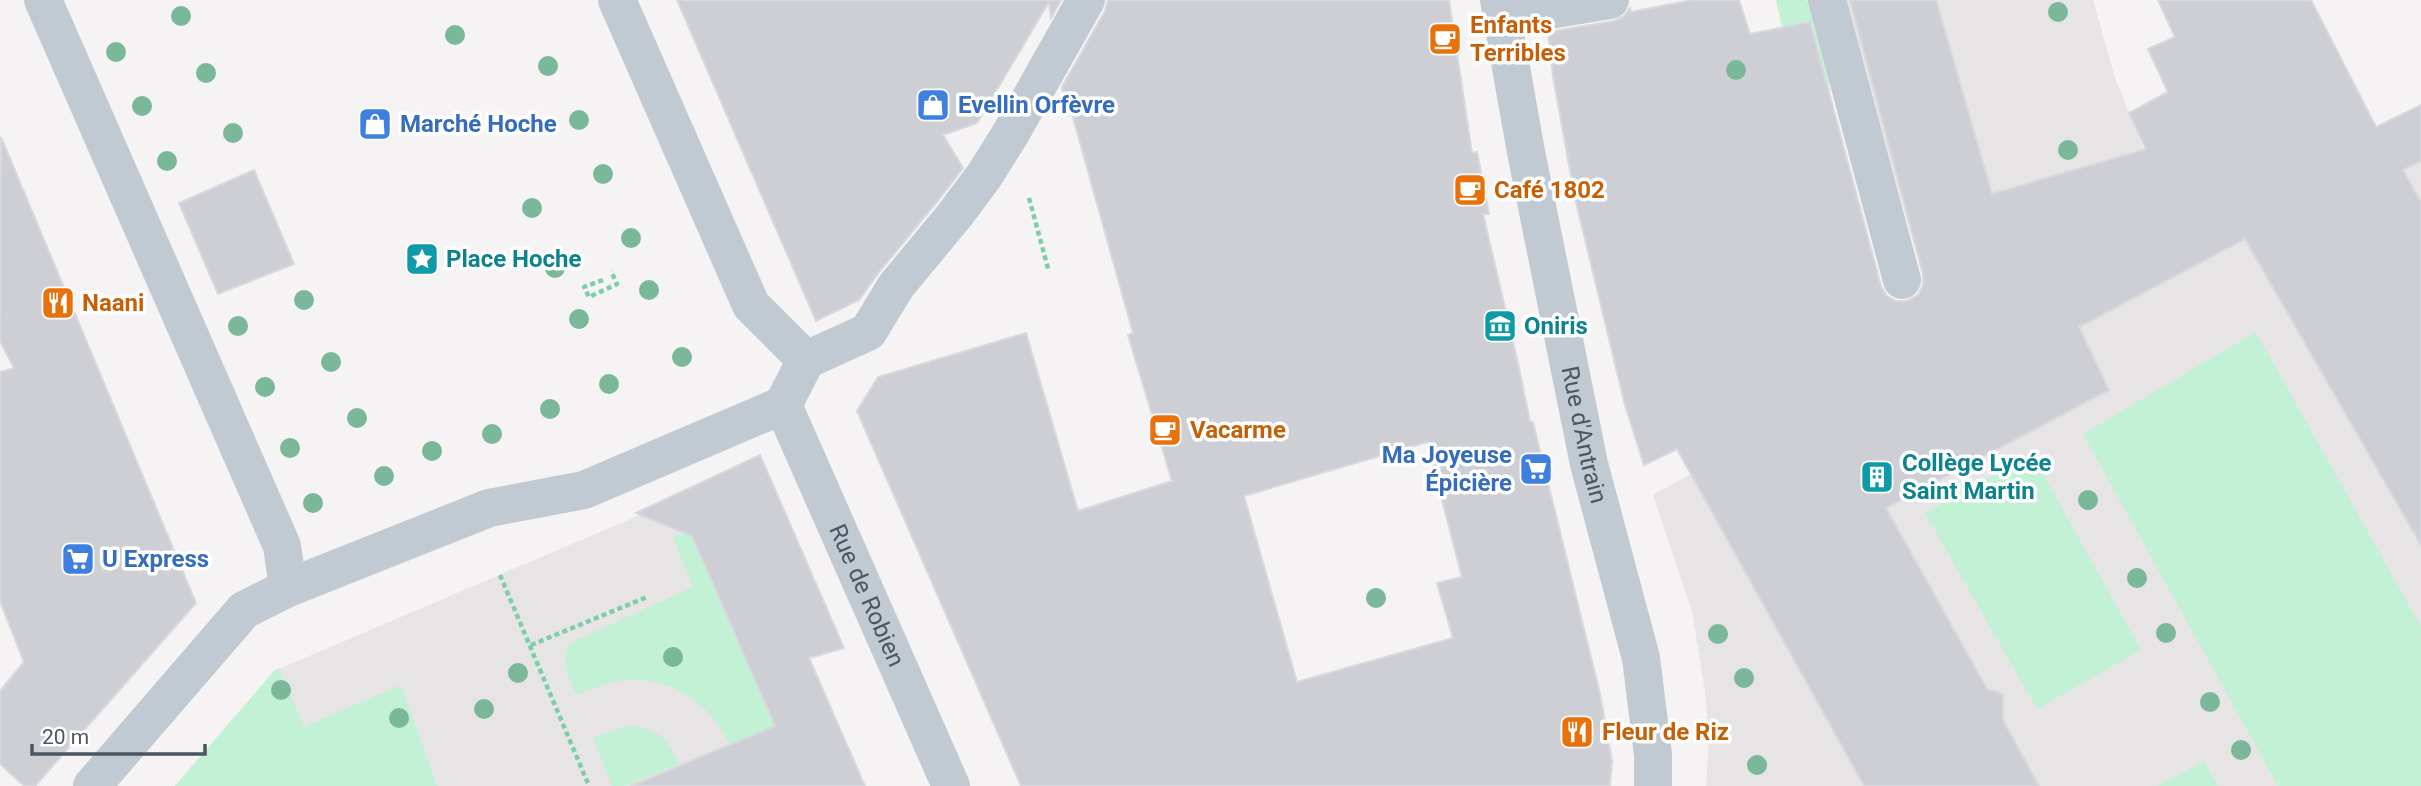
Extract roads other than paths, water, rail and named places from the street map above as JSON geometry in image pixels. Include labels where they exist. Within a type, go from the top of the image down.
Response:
[{"type":"street","points":[[43,0],[282,546],[288,589]]},
{"type":"street","points":[[617,0],[751,305],[806,360]]},
{"type":"street","points":[[92,786],[244,610],[288,589],[489,509],[584,490],[783,405],[806,360],[867,332],[896,286],[984,176],[1086,0]]},
{"type":"street","points":[[1501,9],[1610,0]]},
{"type":"street","points":[[1827,0],[1902,280]]},
{"type":"street","name":"Rue d'Antrain","points":[[1501,9],[1526,152],[1589,464],[1641,658],[1653,755],[1653,786]]},
{"type":"street","name":"Rue de Robien","points":[[783,405],[951,786]]},
{"type":"place","name":"Enfants Terribles","points":[[1445,39]]},
{"type":"place","name":"Evellin Orfèvre","points":[[933,105]]},
{"type":"place","name":"Marché Hoche","points":[[375,124]]},
{"type":"place","name":"Café 1802","points":[[1470,190]]},
{"type":"place","name":"Place Hoche","points":[[422,259]]},
{"type":"place","name":"Naani","points":[[58,303]]},
{"type":"place","name":"Oniris","points":[[1500,326]]},
{"type":"place","name":"Vacarme","points":[[1165,430]]},
{"type":"place","name":"Ma Joyeuse Épicière","points":[[1536,469]]},
{"type":"place","name":"Collège Lycée Saint Martin","points":[[1877,477]]},
{"type":"place","name":"U Express","points":[[78,559]]},
{"type":"place","name":"Fleur de Riz","points":[[1577,732]]}]
